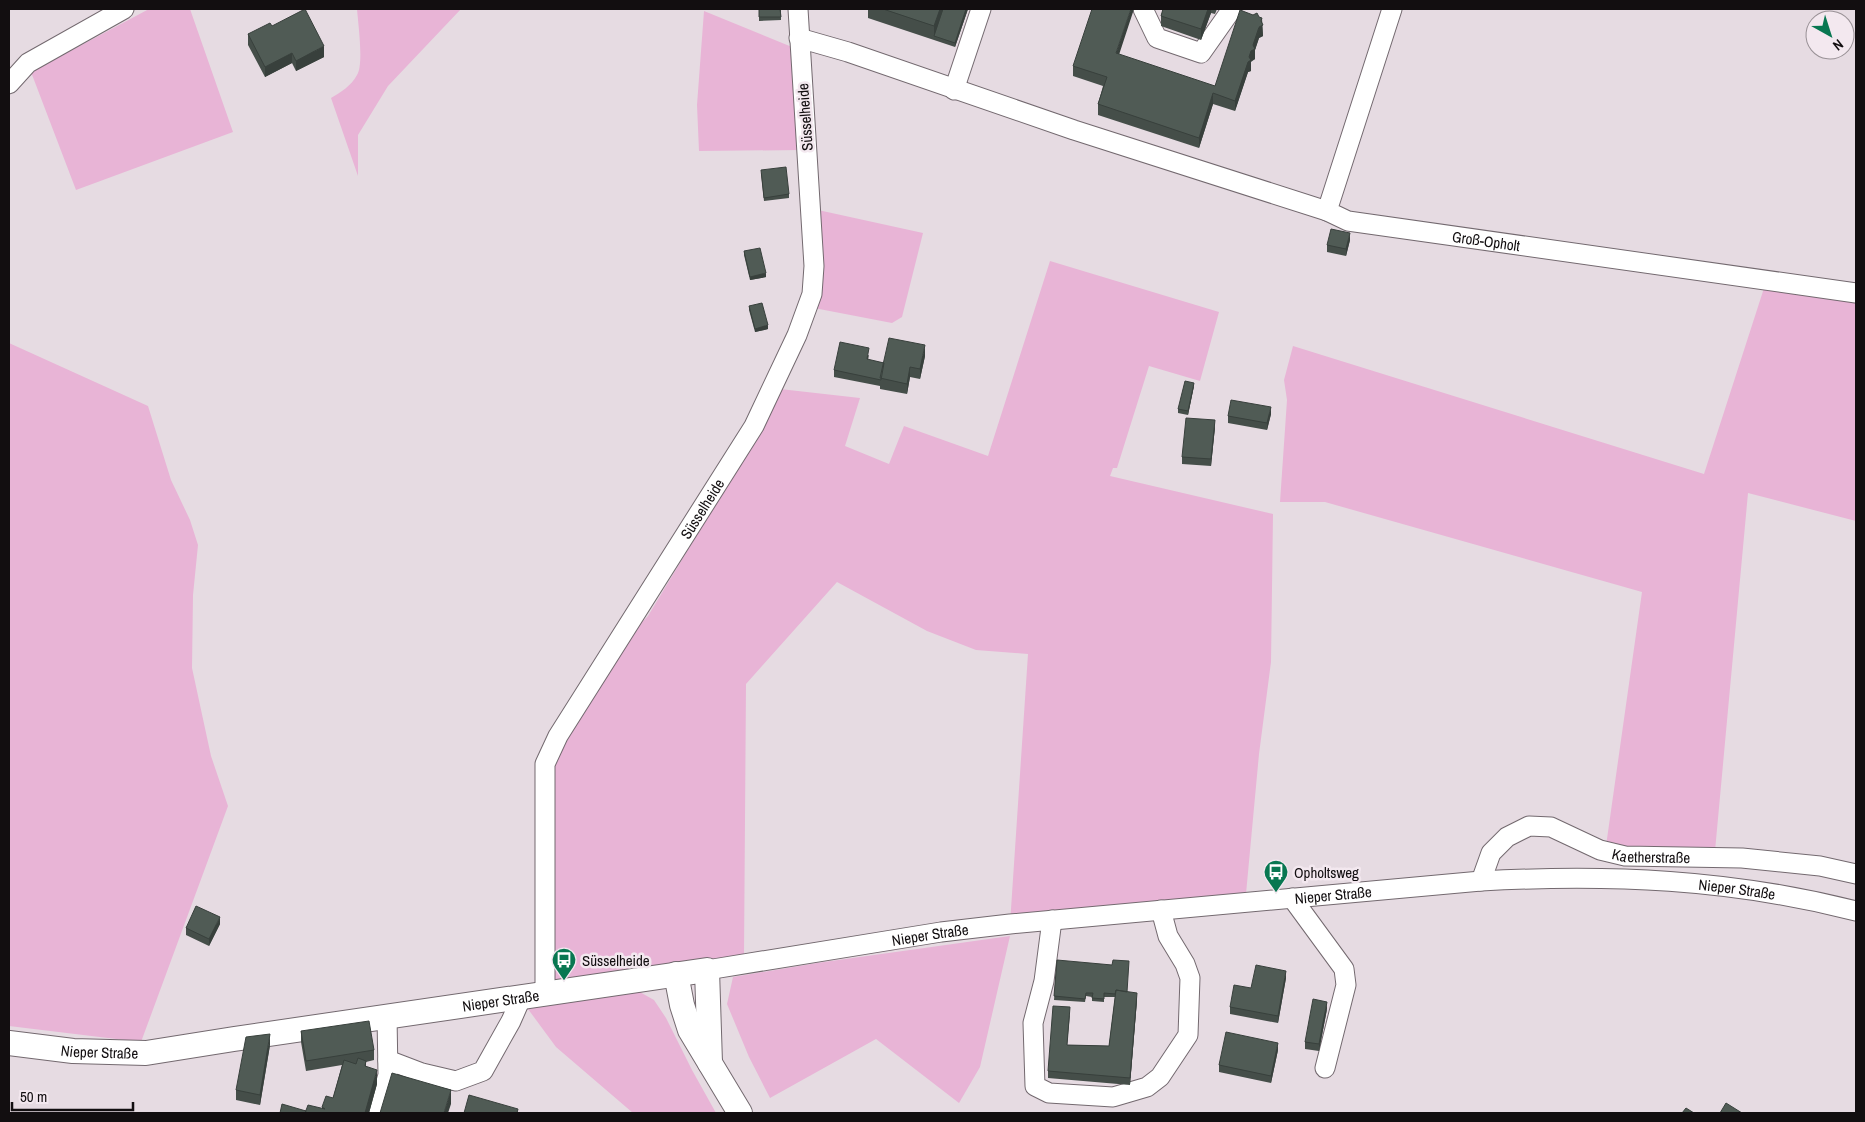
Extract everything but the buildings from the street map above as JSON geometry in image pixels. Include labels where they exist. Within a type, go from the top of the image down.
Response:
[{"type":"main road","name":"Nieper Straße","points":[[9,1043],[73,1051],[146,1054],[386,1016],[707,970]]},
{"type":"main road","points":[[707,970],[710,1063]]},
{"type":"main road","points":[[676,974],[682,1005],[690,1030],[740,1113]]},
{"type":"street","points":[[9,84],[28,62],[124,9]]},
{"type":"street","name":"Süsselheide","points":[[533,995],[545,764],[558,736],[754,426],[797,335],[812,294],[814,266],[798,9]]},
{"type":"street","points":[[954,90],[981,9]]},
{"type":"street","points":[[1144,9],[1157,38],[1201,53],[1232,9]]},
{"type":"street","points":[[1327,211],[1392,9]]},
{"type":"street","name":"Groß-Opholt","points":[[799,38],[848,52],[1074,130],[1327,211],[1348,221],[1856,293]]},
{"type":"street","name":"Kaetherstraße","points":[[1481,882],[1491,854],[1507,837],[1529,826],[1551,827],[1600,850],[1625,856],[1742,858],[1820,866],[1856,874]]},
{"type":"street","name":"Nieper Straße","points":[[707,970],[941,932],[1292,898],[1547,878],[1617,878],[1679,881],[1744,888],[1856,911]]},
{"type":"street","points":[[1292,898],[1344,969],[1346,985],[1325,1068]]},
{"type":"street","points":[[1052,920],[1044,981],[1033,1023],[1035,1086],[1049,1093],[1113,1098],[1147,1087],[1160,1077],[1188,1035],[1190,978],[1186,964],[1168,936],[1161,910]]},
{"type":"street","points":[[388,1060],[422,1073],[456,1081],[484,1071],[511,1021],[533,995]]},
{"type":"street","points":[[377,1113],[388,1075],[386,1016]]},
{"type":"shaded area","points":[[149,9],[190,9],[233,132],[76,190],[31,72]]},
{"type":"shaded area","points":[[357,9],[461,9],[388,86],[358,135],[358,176],[331,98],[349,86],[359,70],[360,53]]},
{"type":"shaded area","points":[[704,11],[792,47],[801,150],[699,151],[697,105]]},
{"type":"shaded area","points":[[818,210],[923,233],[902,317],[892,323],[814,308]]},
{"type":"shaded area","points":[[1050,261],[1219,312],[1200,381],[1149,366],[1117,468],[1113,468],[1110,476],[1273,514],[1271,662],[1259,754],[1246,894],[1010,924],[1028,654],[976,650],[927,631],[837,582],[746,684],[744,956],[680,963],[554,982],[550,775],[564,740],[641,623],[648,616],[763,425],[780,389],[860,398],[845,446],[889,464],[904,426],[988,456]]},
{"type":"shaded area","points":[[1765,285],[1856,299],[1856,521],[1748,493],[1715,851],[1606,846],[1642,592],[1325,502],[1280,502],[1287,400],[1284,380],[1293,346],[1704,474]]},
{"type":"shaded area","points":[[9,343],[148,406],[171,480],[190,520],[198,545],[193,595],[192,668],[211,756],[228,806],[141,1042],[9,1026]]},
{"type":"shaded area","points":[[1010,936],[980,1067],[959,1103],[876,1039],[770,1098],[749,1057],[727,1004],[733,977],[817,963]]},
{"type":"shaded area","points":[[638,991],[654,1000],[666,1018],[716,1113],[633,1113],[556,1047],[528,1009]]},
{"type":"place","name":"Opholtsweg","points":[[1276,893]]},
{"type":"place","name":"Süsselheide","points":[[564,981]]}]
